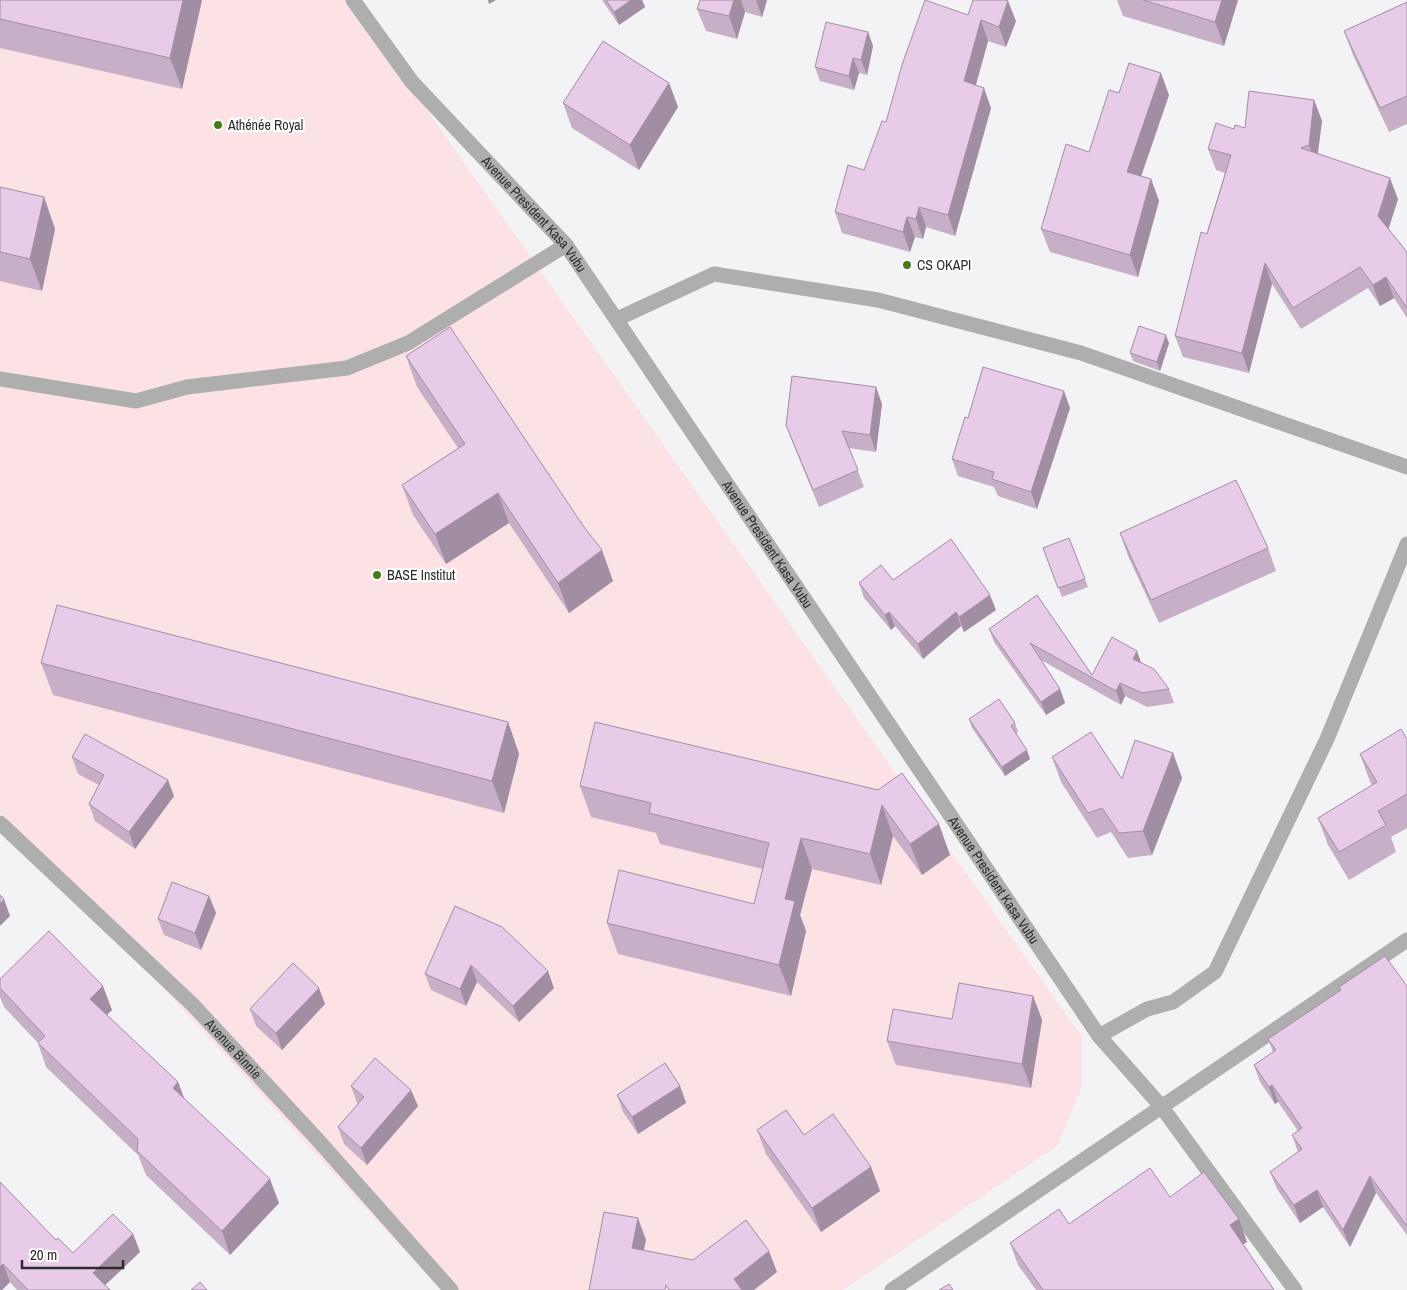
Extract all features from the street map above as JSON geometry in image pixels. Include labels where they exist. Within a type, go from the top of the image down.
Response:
[{"type":"street","name":"Avenue President Kasa Vubu","points":[[353,0],[412,82],[566,245],[1099,1036],[1161,1106],[1295,1290]]},
{"type":"street","points":[[0,379],[73,389],[136,401],[186,387],[347,368],[408,343],[566,245]]},
{"type":"street","points":[[617,319],[714,274],[878,300],[1081,353],[1407,467]]},
{"type":"street","points":[[1099,1036],[1147,1009],[1173,1002],[1215,972],[1327,739],[1407,544]]},
{"type":"street","name":"Avenue Binnie","points":[[0,823],[193,1005],[317,1138],[451,1290]]},
{"type":"street","points":[[892,1290],[1407,940]]},
{"type":"shaded area","name":"BASE Institut","points":[[0,0],[349,0],[1082,1037],[1082,1087],[1057,1146],[843,1290],[441,1290],[0,811]]},
{"type":"building","points":[[0,0],[183,0],[170,58],[0,19]]},
{"type":"building","points":[[606,0],[631,0],[614,12]]},
{"type":"building","points":[[700,0],[734,0],[729,16],[697,9]]},
{"type":"building","points":[[925,0],[968,15],[973,0],[1008,1],[999,27],[981,20],[964,81],[984,88],[948,215],[919,207],[916,219],[907,217],[903,232],[835,212],[848,165],[864,170],[882,121],[886,122],[902,65]]},
{"type":"building","points":[[1143,0],[1222,0],[1215,22]]},
{"type":"building","points":[[1407,2],[1407,96],[1380,108],[1344,31]]},
{"type":"building","points":[[826,22],[868,32],[861,60],[853,58],[849,76],[815,67]]},
{"type":"building","points":[[603,41],[669,83],[630,145],[563,103]]},
{"type":"building","points":[[1129,63],[1161,73],[1127,172],[1151,179],[1130,255],[1041,229],[1066,144],[1089,152],[1109,90],[1119,93]]},
{"type":"building","points":[[1249,91],[1314,100],[1309,145],[1301,148],[1390,178],[1378,216],[1407,252],[1407,308],[1386,277],[1373,285],[1360,267],[1293,308],[1265,263],[1242,353],[1175,336],[1201,232],[1207,234],[1231,155],[1208,149],[1216,123],[1234,129],[1235,125],[1245,128]]},
{"type":"building","points":[[0,187],[44,197],[30,259],[0,252]]},
{"type":"building","points":[[1139,326],[1166,335],[1157,362],[1130,353]]},
{"type":"building","points":[[450,327],[584,527],[602,550],[558,583],[498,493],[435,534],[402,485],[465,444],[406,356]]},
{"type":"building","points":[[983,367],[1064,391],[1031,492],[992,479],[994,472],[952,459],[965,417],[968,418]]},
{"type":"building","points":[[792,376],[876,387],[870,435],[842,431],[858,470],[813,490],[786,425]]},
{"type":"building","points":[[1236,480],[1268,548],[1151,600],[1120,533]]},
{"type":"building","points":[[1069,538],[1085,579],[1058,588],[1043,548]]},
{"type":"building","points":[[951,539],[990,595],[959,617],[956,612],[918,644],[889,612],[885,615],[859,583],[881,565],[893,580]]},
{"type":"building","points":[[1037,595],[1092,675],[1112,637],[1137,651],[1133,659],[1154,669],[1169,689],[1142,693],[1120,683],[1116,691],[1030,643],[1060,689],[1041,702],[989,629]]},
{"type":"building","points":[[57,605],[508,722],[492,781],[41,663]]},
{"type":"building","points":[[999,699],[1015,723],[1011,726],[1027,750],[1002,767],[969,719]]},
{"type":"building","points":[[595,722],[878,790],[902,773],[939,824],[910,844],[882,805],[870,854],[801,838],[785,899],[795,901],[779,965],[607,923],[619,870],[754,904],[769,843],[649,813],[651,803],[580,786]]},
{"type":"building","points":[[1401,729],[1407,739],[1407,794],[1378,811],[1386,825],[1339,852],[1318,818],[1377,782],[1360,754]]},
{"type":"building","points":[[1091,732],[1122,779],[1135,740],[1173,753],[1143,831],[1119,833],[1102,808],[1088,813],[1052,757]]},
{"type":"building","points":[[85,734],[168,780],[129,832],[89,804],[104,775],[72,757]]},
{"type":"building","points":[[172,882],[209,896],[195,933],[158,919]]},
{"type":"building","points":[[0,895],[4,899],[0,904]]},
{"type":"building","points":[[455,906],[502,927],[548,971],[513,1006],[471,965],[460,989],[425,974]]},
{"type":"building","points":[[49,931],[103,986],[90,999],[178,1082],[173,1088],[270,1179],[222,1231],[137,1151],[138,1139],[38,1043],[45,1036],[0,988],[0,979]]},
{"type":"building","points":[[1385,956],[1407,986],[1407,1226],[1370,1176],[1343,1230],[1317,1190],[1294,1205],[1270,1172],[1302,1149],[1292,1135],[1302,1128],[1272,1085],[1269,1087],[1254,1065],[1276,1050],[1268,1039],[1341,990],[1339,987]]},
{"type":"building","points":[[293,963],[319,988],[276,1033],[250,1009]]},
{"type":"building","points":[[959,983],[1033,996],[1022,1064],[887,1041],[893,1009],[952,1019]]},
{"type":"building","points":[[375,1058],[411,1090],[361,1148],[338,1127],[364,1097],[351,1086]]},
{"type":"building","points":[[665,1063],[680,1086],[632,1117],[617,1095]]},
{"type":"building","points":[[786,1110],[804,1135],[833,1114],[871,1167],[812,1208],[757,1130]]},
{"type":"building","points":[[1150,1168],[1170,1197],[1204,1172],[1239,1219],[1230,1225],[1274,1290],[1043,1290],[1010,1243],[1059,1209],[1069,1224]]},
{"type":"building","points":[[0,1182],[56,1240],[58,1238],[73,1253],[113,1214],[133,1234],[93,1273],[110,1290],[28,1290],[3,1264],[0,1267]]},
{"type":"building","points":[[604,1212],[638,1218],[632,1248],[693,1260],[746,1220],[769,1251],[734,1279],[742,1290],[669,1290],[666,1285],[665,1290],[589,1290]]},
{"type":"building","points":[[200,1282],[207,1290],[191,1290]]},
{"type":"building","points":[[949,1284],[953,1290],[939,1290]]},
{"type":"place","name":"Athénée Royal","points":[[218,125]]},
{"type":"place","name":"CS OKAPI","points":[[907,265]]},
{"type":"place","name":"BASE Institut","points":[[377,575]]}]
